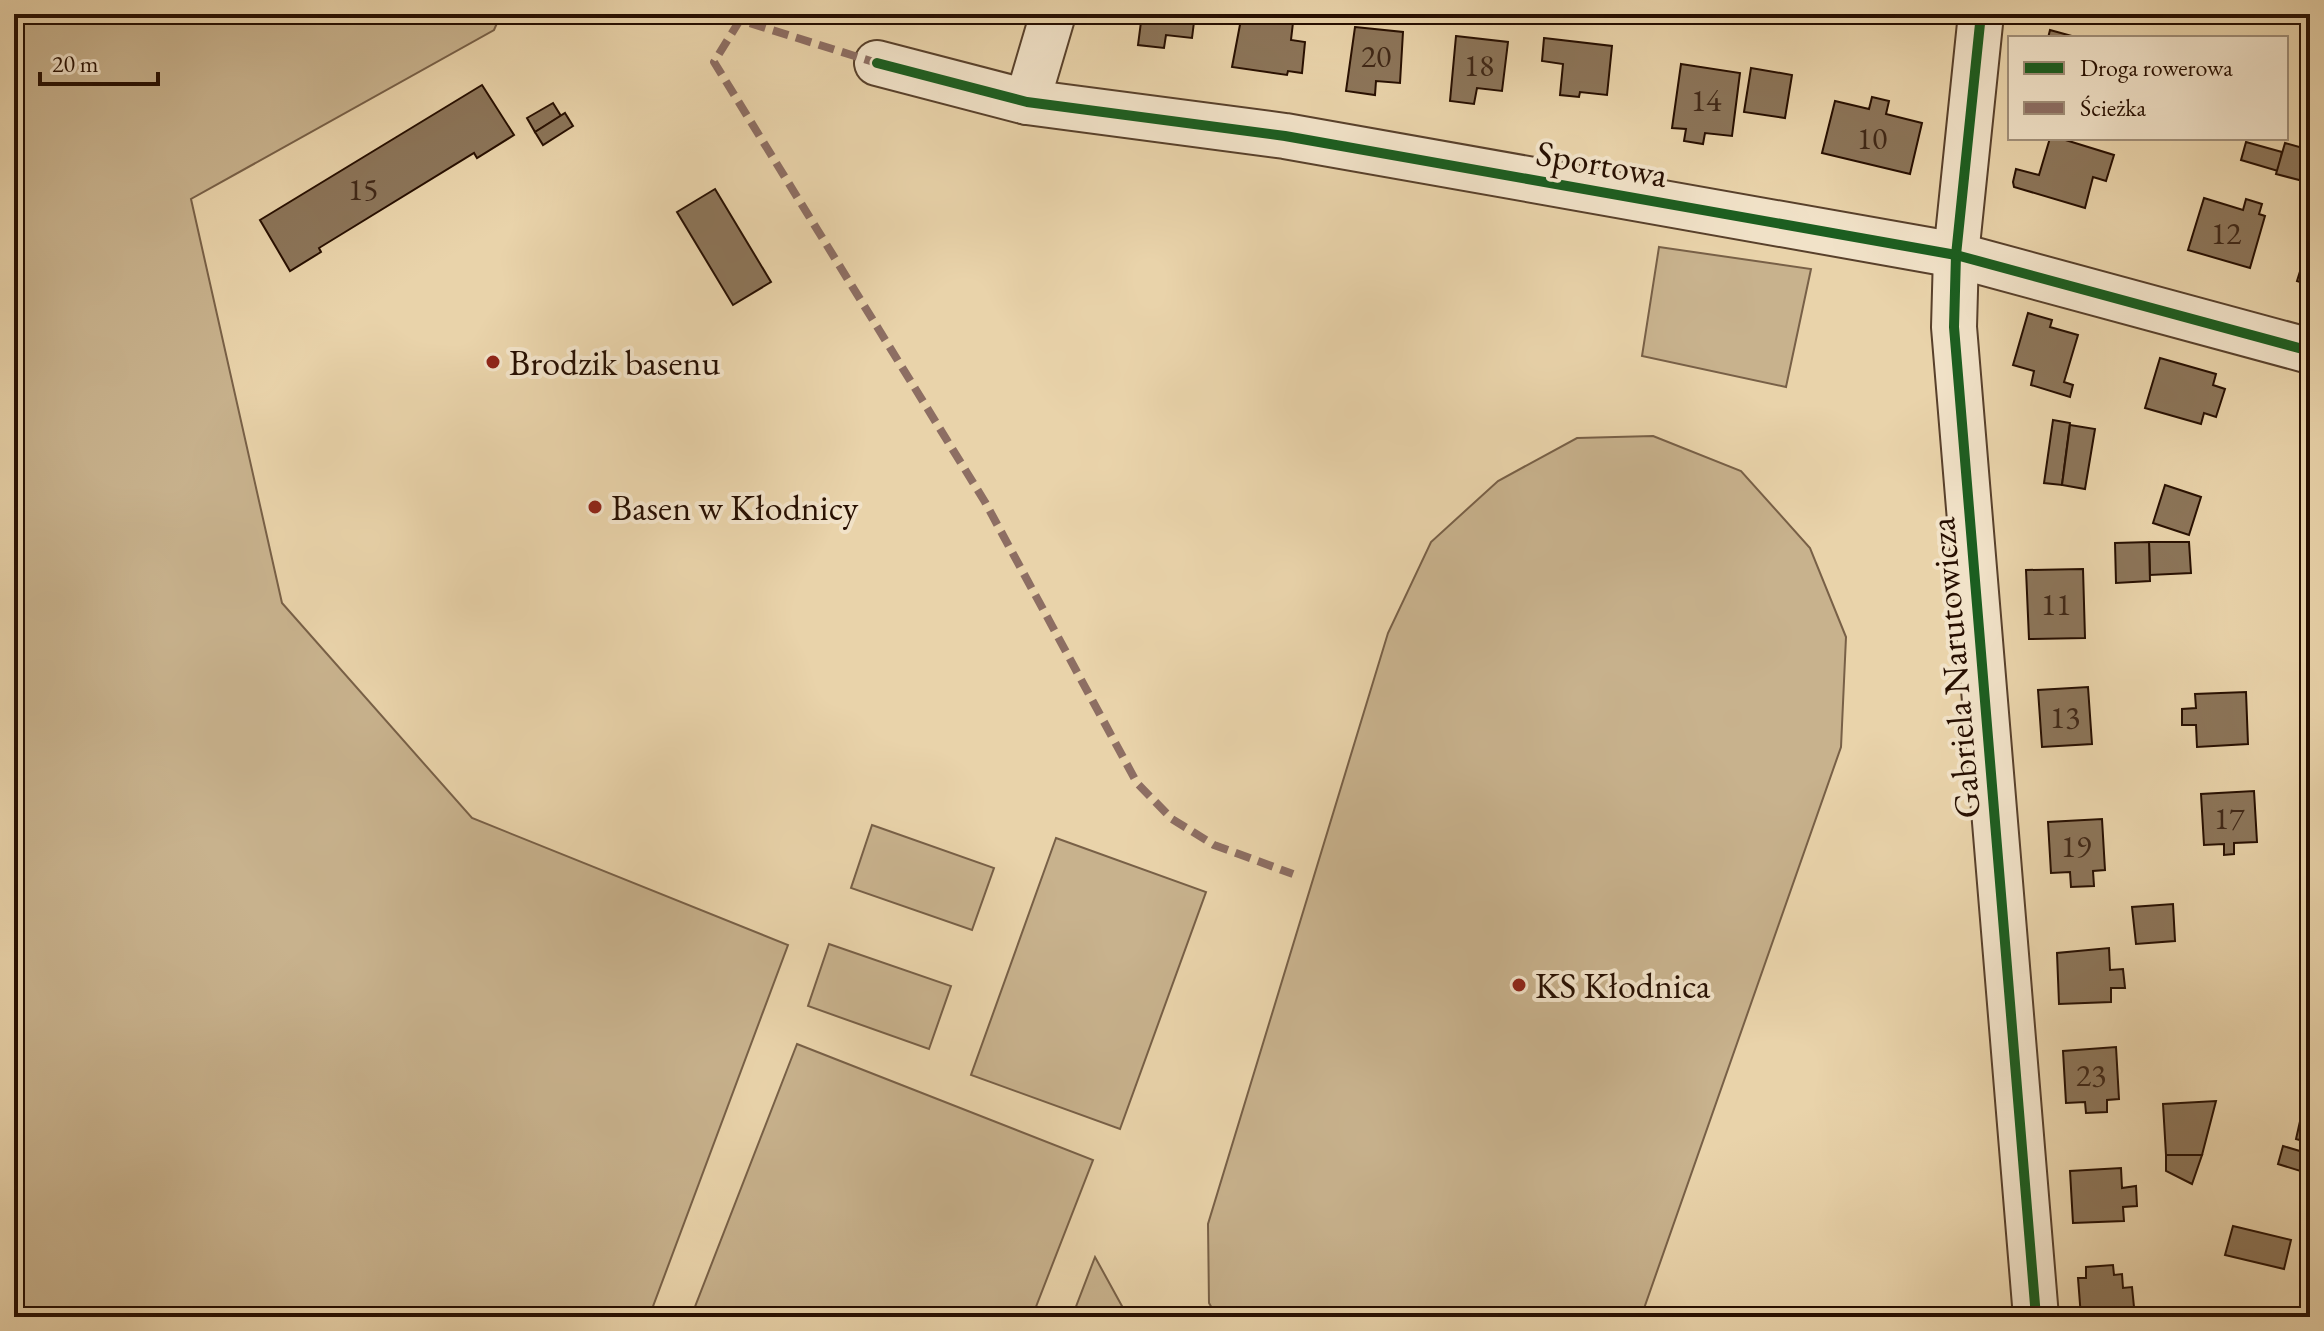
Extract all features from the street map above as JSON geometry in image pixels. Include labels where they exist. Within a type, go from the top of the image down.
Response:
[{"type":"street","points":[[1027,102],[1053,14]]},
{"type":"street","name":"Gabriela Narutowicza","points":[[1981,14],[1956,255],[1954,327],[2036,1317]]},
{"type":"street","name":"Sportowa","points":[[877,63],[1027,102],[1285,136],[1956,255],[2310,351]]},
{"type":"shaded area","points":[[14,14],[501,14],[494,30],[191,199],[282,603],[472,818],[788,945],[649,1317],[14,1317]]},
{"type":"shaded area","points":[[1659,247],[1811,269],[1786,387],[1642,356]]},
{"type":"shaded area","name":"KS Kłodnica","points":[[1653,436],[1741,471],[1810,548],[1846,637],[1841,747],[1641,1317],[1217,1317],[1209,1303],[1208,1224],[1388,633],[1431,542],[1498,481],[1577,438]]},
{"type":"shaded area","points":[[872,825],[994,868],[972,930],[851,888]]},
{"type":"shaded area","points":[[1056,838],[1206,892],[1120,1129],[971,1075]]},
{"type":"shaded area","points":[[829,944],[951,986],[929,1049],[808,1006]]},
{"type":"shaded area","points":[[797,1044],[1093,1160],[1032,1317],[691,1317]]},
{"type":"shaded area","points":[[1095,1257],[1128,1317],[1072,1317]]},
{"type":"building","points":[[1142,14],[1195,14],[1192,38],[1166,35],[1164,48],[1138,45]]},
{"type":"building","points":[[1242,14],[1294,14],[1291,40],[1305,42],[1302,73],[1288,71],[1287,75],[1232,67]]},
{"type":"building","points":[[1355,27],[1403,32],[1400,83],[1376,81],[1375,95],[1346,91]]},
{"type":"building","points":[[2050,30],[2072,36],[2048,36]]},
{"type":"building","points":[[1456,36],[1508,42],[1502,91],[1477,88],[1474,104],[1450,101]]},
{"type":"building","points":[[1544,38],[1612,46],[1607,95],[1580,92],[1579,97],[1560,95],[1563,64],[1542,61]]},
{"type":"building","points":[[1681,64],[1740,73],[1732,136],[1705,133],[1703,144],[1684,141],[1686,129],[1672,128]]},
{"type":"building","points":[[1751,68],[1792,75],[1785,118],[1744,112]]},
{"type":"building","points":[[482,85],[514,135],[477,158],[474,153],[319,248],[321,252],[290,271],[260,220]]},
{"type":"building","points":[[1872,97],[1889,101],[1886,114],[1922,123],[1910,174],[1822,153],[1835,101],[1869,109]]},
{"type":"building","points":[[553,103],[561,116],[535,132],[527,118]]},
{"type":"building","points":[[565,113],[573,126],[543,145],[535,132]]},
{"type":"building","points":[[2049,140],[2065,140],[2114,155],[2106,181],[2093,177],[2085,208],[2014,187],[2016,169],[2039,175]]},
{"type":"building","points":[[2246,142],[2282,152],[2278,171],[2241,160]]},
{"type":"building","points":[[2285,143],[2310,150],[2303,181],[2276,174]]},
{"type":"building","points":[[715,189],[771,282],[733,305],[677,212]]},
{"type":"building","points":[[2204,198],[2243,210],[2246,199],[2262,204],[2259,214],[2265,216],[2250,268],[2188,250]]},
{"type":"building","points":[[2310,239],[2310,285],[2297,281]]},
{"type":"building","points":[[2028,313],[2052,320],[2050,327],[2078,335],[2064,382],[2073,385],[2070,397],[2031,385],[2034,371],[2013,365]]},
{"type":"building","points":[[2160,358],[2216,374],[2213,385],[2225,389],[2216,417],[2204,413],[2201,424],[2145,408]]},
{"type":"building","points":[[2053,420],[2070,423],[2062,485],[2044,483]]},
{"type":"building","points":[[2070,425],[2095,429],[2085,489],[2062,485]]},
{"type":"building","points":[[2165,485],[2201,497],[2189,535],[2153,523]]},
{"type":"building","points":[[2149,542],[2189,542],[2191,573],[2150,575]]},
{"type":"building","points":[[2149,542],[2150,581],[2116,583],[2115,543]]},
{"type":"building","points":[[2083,569],[2085,638],[2029,639],[2026,570]]},
{"type":"building","points":[[2088,687],[2092,744],[2042,747],[2038,690]]},
{"type":"building","points":[[2246,692],[2248,744],[2197,747],[2196,725],[2182,725],[2182,709],[2196,708],[2195,694]]},
{"type":"building","points":[[2254,791],[2257,842],[2234,843],[2234,854],[2224,855],[2224,844],[2204,845],[2201,794]]},
{"type":"building","points":[[2102,819],[2105,870],[2093,871],[2094,886],[2071,887],[2070,872],[2051,873],[2048,822]]},
{"type":"building","points":[[2173,904],[2175,941],[2136,944],[2132,907]]},
{"type":"building","points":[[2109,948],[2110,970],[2123,969],[2125,988],[2111,988],[2111,1002],[2059,1004],[2057,953]]},
{"type":"building","points":[[2116,1047],[2119,1099],[2107,1100],[2107,1112],[2086,1113],[2085,1102],[2066,1103],[2063,1051]]},
{"type":"building","points":[[2216,1101],[2202,1155],[2166,1155],[2163,1104]]},
{"type":"building","points":[[2303,1108],[2310,1110],[2310,1143],[2296,1139]]},
{"type":"building","points":[[2283,1146],[2310,1154],[2310,1174],[2278,1164]]},
{"type":"building","points":[[2166,1155],[2202,1155],[2192,1184],[2166,1171]]},
{"type":"building","points":[[2121,1168],[2122,1188],[2136,1186],[2137,1206],[2123,1207],[2124,1221],[2073,1223],[2070,1171]]},
{"type":"building","points":[[2233,1226],[2291,1240],[2284,1269],[2225,1255]]},
{"type":"building","points":[[2113,1265],[2114,1275],[2122,1274],[2123,1288],[2132,1287],[2135,1317],[2081,1317],[2078,1278],[2086,1278],[2086,1267]]},
{"type":"marked path","points":[[728,14],[877,63]]},
{"type":"marked path","points":[[740,20],[714,62],[985,502],[1137,783],[1172,819],[1214,845],[1293,874]]},
{"type":"cycle path","points":[[1981,14],[1956,255],[1954,327],[2036,1317]]},
{"type":"cycle path","points":[[877,63],[1027,102],[1285,136],[1956,255],[2310,351]]},
{"type":"place","name":"Brodzik basenu","points":[[493,362]]},
{"type":"place","name":"Basen w Kłodnicy","points":[[595,507]]},
{"type":"place","name":"KS Kłodnica","points":[[1519,985]]}]
